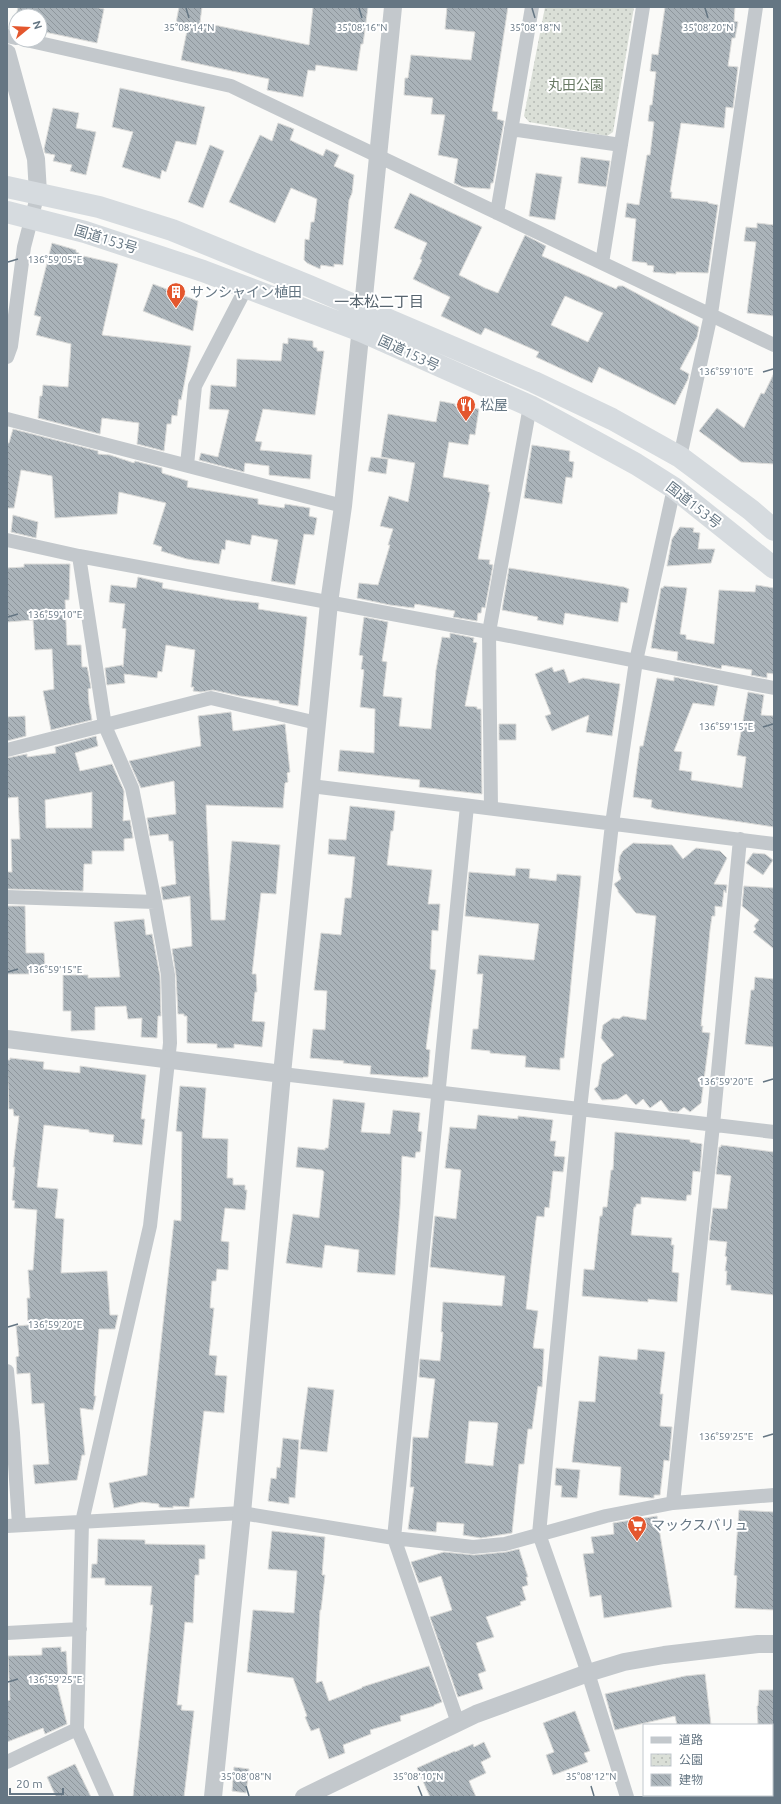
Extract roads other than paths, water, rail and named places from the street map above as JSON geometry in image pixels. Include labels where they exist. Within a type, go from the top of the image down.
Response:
[{"type":"highway","name":"国道153号","points":[[7,187],[99,207],[172,230],[534,382],[612,419],[680,457],[774,530]]},
{"type":"highway","name":"国道153号","points":[[7,212],[85,232],[203,271],[361,331],[530,406],[636,464],[674,488],[774,568]]},
{"type":"street","points":[[213,1797],[242,1513],[282,1074],[329,603],[343,506],[393,7]]},
{"type":"street","points":[[497,213],[532,7]]},
{"type":"street","points":[[602,262],[643,7]]},
{"type":"street","points":[[680,457],[711,314],[756,7]]},
{"type":"street","points":[[48,45],[231,86],[774,344]]},
{"type":"street","points":[[7,53],[36,159],[38,193],[24,247],[8,350]]},
{"type":"street","points":[[512,129],[621,145]]},
{"type":"street","points":[[187,465],[195,386],[246,288]]},
{"type":"street","points":[[491,808],[489,632],[530,406]]},
{"type":"street","points":[[7,418],[343,506]]},
{"type":"street","points":[[627,1797],[588,1672],[539,1534],[580,1109],[612,824],[636,661],[674,488]]},
{"type":"street","points":[[7,540],[79,556],[489,632],[774,688]]},
{"type":"street","points":[[79,556],[105,726],[132,788],[155,902],[168,975],[170,1043],[150,1226],[82,1522],[77,1729],[107,1797]]},
{"type":"street","points":[[7,750],[211,698],[317,723]]},
{"type":"street","points":[[311,786],[774,844]]},
{"type":"street","points":[[458,1723],[394,1538],[467,806]]},
{"type":"street","points":[[673,1503],[713,1125],[740,839]]},
{"type":"street","points":[[7,897],[155,902]]},
{"type":"street","points":[[7,1040],[774,1132]]},
{"type":"street","points":[[7,1371],[13,1433],[13,1525],[242,1513],[394,1538],[473,1547],[505,1544],[606,1516],[673,1503],[774,1495]]},
{"type":"street","points":[[7,1633],[80,1629]]},
{"type":"street","points":[[304,1797],[458,1723],[498,1706],[588,1672],[624,1662],[664,1655],[730,1646],[774,1644]]},
{"type":"street","points":[[7,1762],[77,1729]]},
{"type":"street","points":[[750,1797],[774,1796]]},
{"type":"place","name":"サンシャイン植田","points":[[176,309]]},
{"type":"place","name":"松屋","points":[[466,422]]},
{"type":"place","name":"マックスバリュ","points":[[637,1542]]},
{"type":"district","name":"一本松二丁目","points":[[379,301]]},
{"type":"park label","name":"丸田公園","points":[[576,85]]}]
